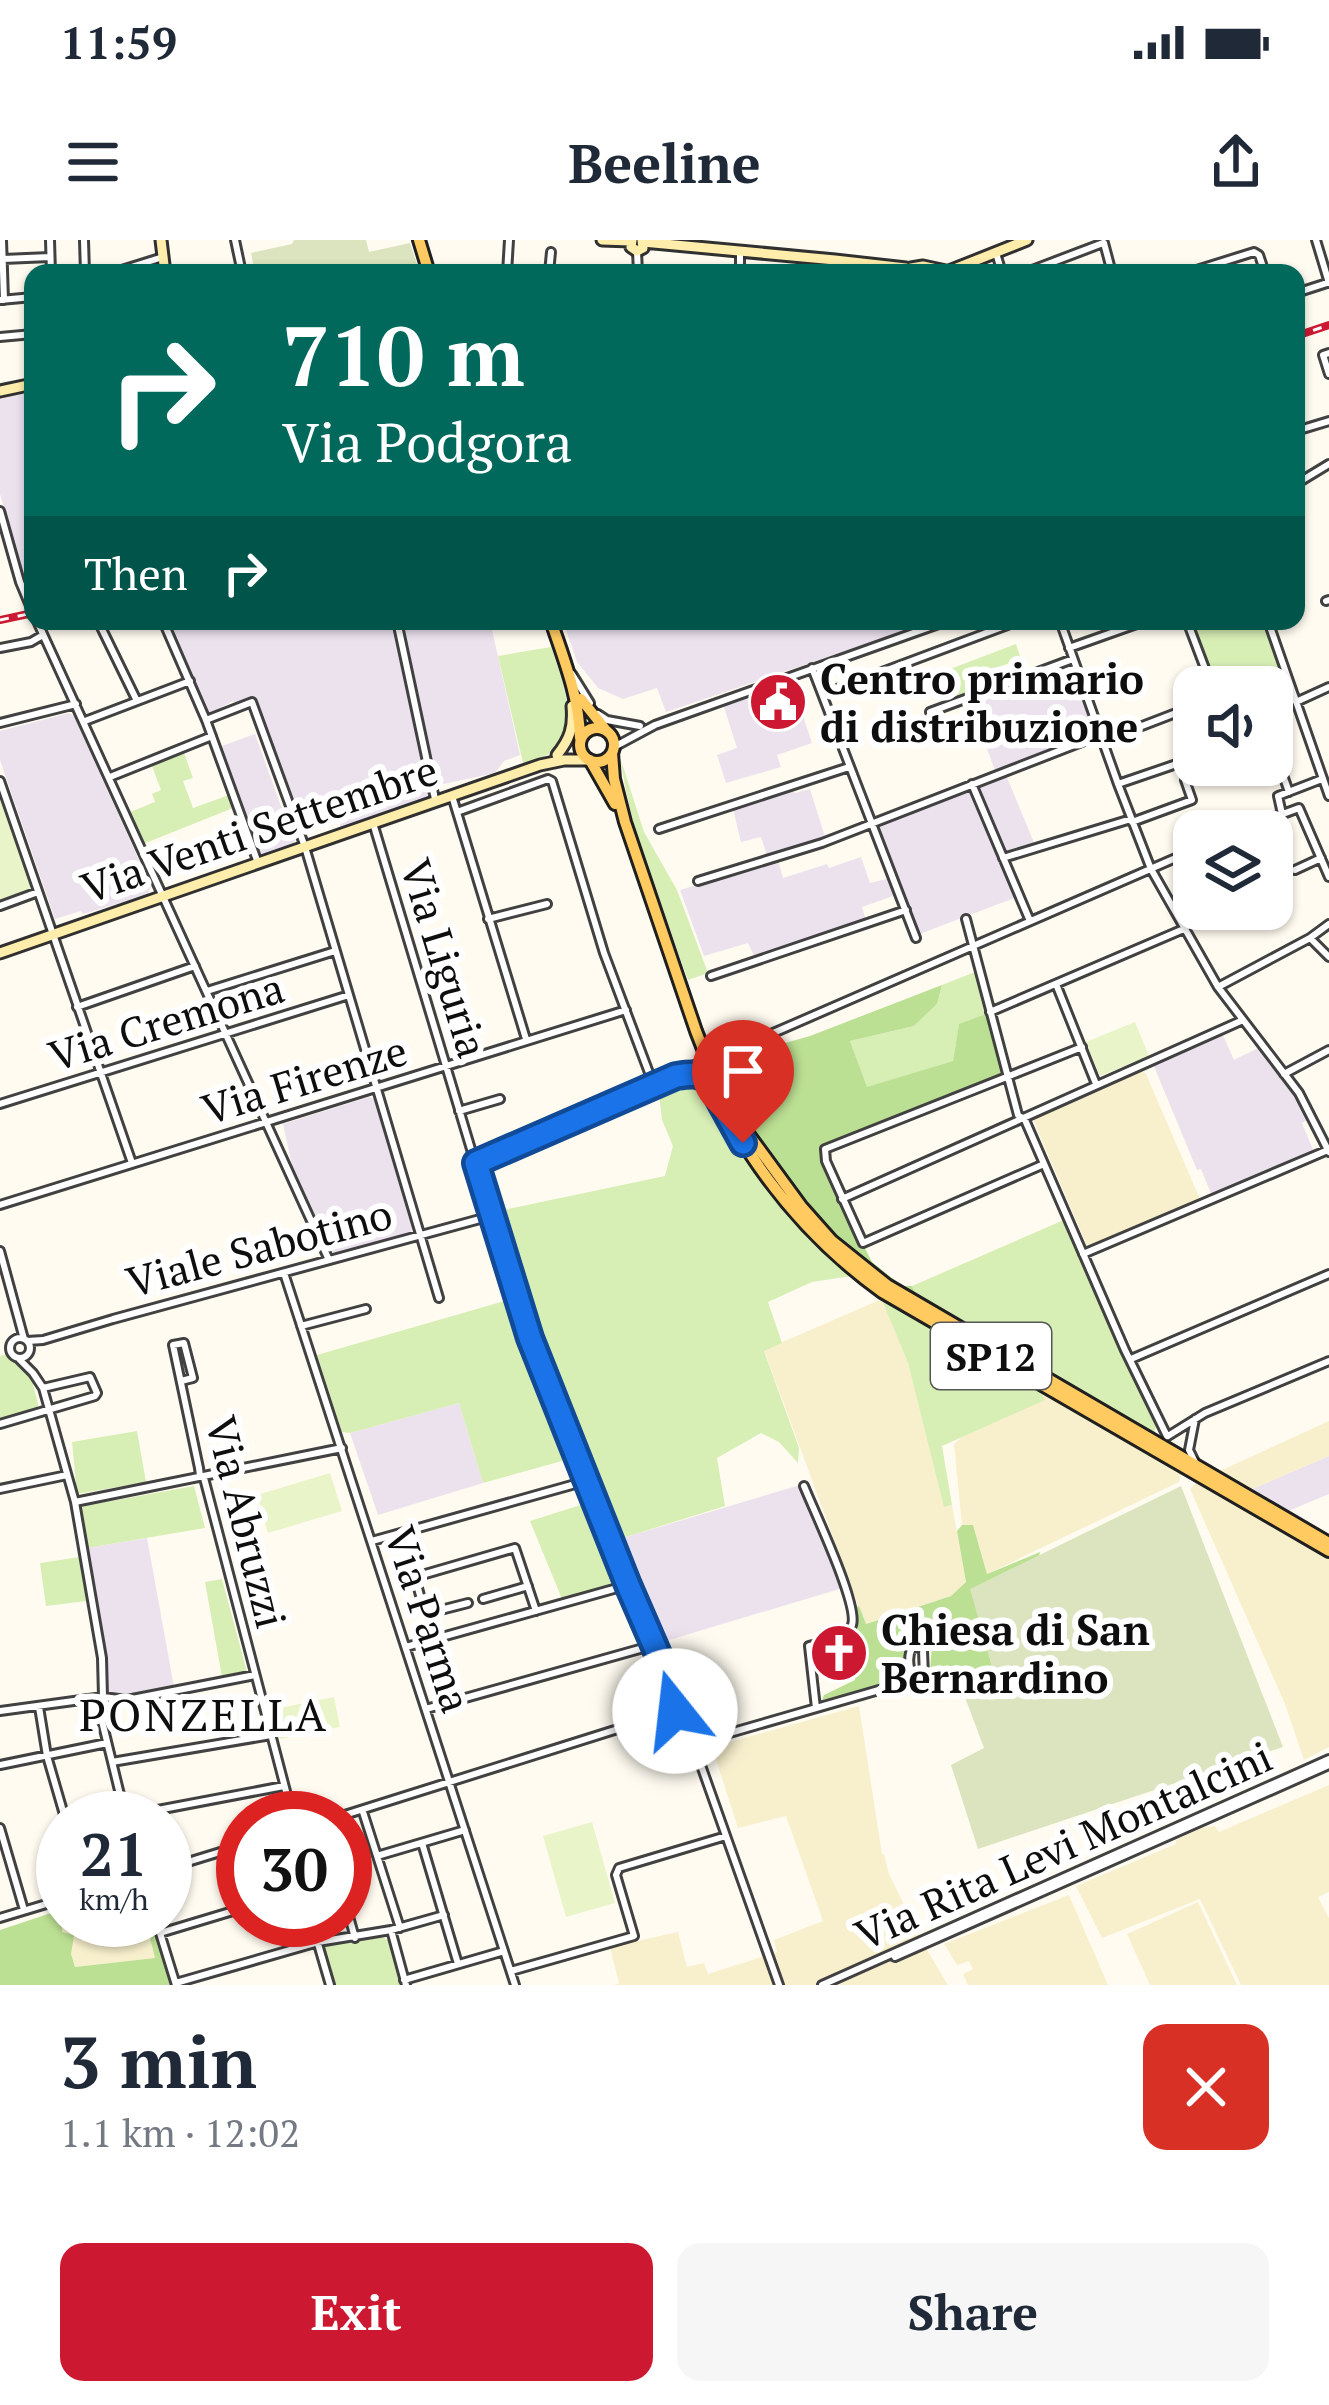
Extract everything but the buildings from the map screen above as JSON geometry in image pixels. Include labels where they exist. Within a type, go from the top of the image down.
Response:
[{"type":"main road","points":[[553,630],[580,711],[581,754],[598,761],[613,750],[613,737],[573,685]]},
{"type":"main road","points":[[579,740],[596,729],[606,730]]},
{"type":"main road","name":"SP12","points":[[613,750],[614,779],[625,822],[716,1091],[749,1154],[783,1200],[826,1246],[913,1312],[1329,1547]]},
{"type":"main road","name":"SP12","points":[[589,760],[625,822]]},
{"type":"main road","name":"SP12","points":[[714,1077],[739,1122],[801,1206],[832,1240],[886,1285],[1329,1547]]},
{"type":"street","points":[[2,240],[2,300]]},
{"type":"street","points":[[50,240],[50,264]]},
{"type":"street","points":[[161,240],[164,264]]},
{"type":"street","points":[[602,240],[870,264]]},
{"type":"street","points":[[965,264],[1027,240]]},
{"type":"street","points":[[1316,240],[1329,283]]},
{"type":"street","points":[[1046,264],[1103,241]]},
{"type":"street","points":[[1319,250],[1329,247]]},
{"type":"street","points":[[740,251],[740,264]]},
{"type":"street","points":[[550,264],[551,252]]},
{"type":"street","points":[[1216,264],[1254,252],[1262,264]]},
{"type":"street","points":[[996,254],[1000,264]]},
{"type":"street","points":[[139,264],[163,256]]},
{"type":"street","points":[[3,259],[50,257]]},
{"type":"street","points":[[835,260],[835,264]]},
{"type":"street","points":[[1326,354],[1329,374]]},
{"type":"street","points":[[0,511],[24,591]]},
{"type":"street","points":[[41,630],[329,1260]]},
{"type":"street","points":[[102,630],[137,701]]},
{"type":"street","points":[[167,630],[258,863]]},
{"type":"street","points":[[399,630],[436,801]]},
{"type":"street","points":[[613,750],[656,724],[921,630]]},
{"type":"street","points":[[823,694],[994,630]]},
{"type":"street","points":[[1063,630],[1151,868],[1173,906]]},
{"type":"street","points":[[1102,630],[1104,636]]},
{"type":"street","points":[[1070,648],[1120,630]]},
{"type":"street","points":[[1191,630],[1204,666]]},
{"type":"street","points":[[1271,630],[1329,796]]},
{"type":"street","points":[[0,647],[43,635]]},
{"type":"street","points":[[930,712],[1073,659]]},
{"type":"street","points":[[566,664],[599,716],[640,726]]},
{"type":"street","points":[[556,755],[573,727],[566,664]]},
{"type":"street","points":[[812,668],[916,938]]},
{"type":"street","points":[[85,721],[190,681]]},
{"type":"street","points":[[1296,702],[1329,687]]},
{"type":"street","points":[[206,720],[252,703],[305,847],[439,1298]]},
{"type":"street","points":[[0,724],[76,704]]},
{"type":"street","points":[[698,881],[822,843],[1173,713]]},
{"type":"street","points":[[606,730],[656,724]]},
{"type":"street","points":[[110,777],[212,736]]},
{"type":"street","name":"Via Venti Settembre","points":[[540,765],[579,740]]},
{"type":"street","name":"Via Venti Settembre","points":[[0,953],[540,765],[589,760]]},
{"type":"street","points":[[1118,784],[1173,765]]},
{"type":"street","points":[[659,829],[850,766]]},
{"type":"street","points":[[1281,810],[1277,796],[1322,779]]},
{"type":"street","points":[[0,781],[133,1164]]},
{"type":"street","name":"Via Venti Settembre","points":[[457,812],[552,781],[626,1010]]},
{"type":"street","points":[[972,784],[1030,921]]},
{"type":"street","points":[[1003,858],[1192,800],[1187,786]]},
{"type":"street","points":[[1287,786],[1289,792]]},
{"type":"street","points":[[452,796],[526,1041]]},
{"type":"street","points":[[1293,810],[1299,808],[1329,877]]},
{"type":"street","name":"Via Liguria","points":[[374,823],[522,1319],[681,1709],[779,1985]]},
{"type":"street","points":[[1295,870],[1321,858]]},
{"type":"street","points":[[476,1163],[1173,859]]},
{"type":"street","points":[[0,906],[38,892]]},
{"type":"street","points":[[488,919],[547,904]]},
{"type":"street","points":[[711,976],[906,910]]},
{"type":"street","points":[[966,919],[1018,1115],[1167,1436]]},
{"type":"street","points":[[1218,987],[1329,924]]},
{"type":"street","points":[[989,1013],[1181,930]]},
{"type":"street","points":[[1083,1254],[1329,1151],[1326,1136],[1218,987],[1187,930]]},
{"type":"street","points":[[1310,938],[1329,956]]},
{"type":"street","points":[[207,992],[335,951]]},
{"type":"street","points":[[77,1007],[195,966]]},
{"type":"street","points":[[1056,984],[1096,1084]]},
{"type":"street","name":"Via Cremona","points":[[0,1104],[349,995]]},
{"type":"street","points":[[626,1010],[654,1086]]},
{"type":"street","name":"Via Firenze","points":[[0,1205],[626,1010]]},
{"type":"street","points":[[842,1199],[1243,1020]]},
{"type":"street","points":[[1044,1164],[863,1244],[826,1161],[826,1149],[1082,1047]]},
{"type":"street","points":[[1284,1074],[1329,1050]]},
{"type":"street","points":[[676,1076],[698,1074],[716,1091]]},
{"type":"street","name":"Via Liguria","points":[[459,1112],[500,1100]]},
{"type":"street","name":"Viale Sabotino","points":[[28,1346],[113,1318],[491,1216]]},
{"type":"street","points":[[0,1250],[33,1373]]},
{"type":"street","name":"Via Parma","points":[[284,1273],[515,1985]]},
{"type":"street","points":[[1131,1359],[1329,1274]]},
{"type":"street","points":[[301,1326],[366,1309]]},
{"type":"street","points":[[19,1317],[10,1349],[43,1388],[68,1475],[102,1658],[103,1697]]},
{"type":"street","points":[[12,1342],[28,1346]]},
{"type":"street","points":[[0,1354],[12,1342]]},
{"type":"street","name":"Via Abruzzi","points":[[181,1381],[193,1378],[184,1343],[173,1346],[200,1476],[285,1791]]},
{"type":"street","points":[[16,1358],[28,1346]]},
{"type":"street","points":[[0,1354],[16,1358]]},
{"type":"street","points":[[1154,1442],[1195,1419],[1329,1361]]},
{"type":"street","points":[[0,1424],[97,1393],[90,1377],[43,1388]]},
{"type":"street","points":[[1195,1419],[1191,1457],[1284,1518]]},
{"type":"street","points":[[75,1502],[342,1448]]},
{"type":"street","points":[[0,1489],[68,1475]]},
{"type":"street","points":[[372,1540],[586,1480]]},
{"type":"street","points":[[804,1486],[853,1618],[846,1634],[809,1646],[816,1708]]},
{"type":"street","points":[[432,1640],[415,1576],[515,1548],[536,1610]]},
{"type":"street","points":[[406,1647],[628,1585]]},
{"type":"street","points":[[483,1599],[528,1586]]},
{"type":"street","points":[[425,1614],[468,1603]]},
{"type":"street","points":[[426,1709],[654,1645]]},
{"type":"street","points":[[914,1681],[912,1648],[923,1650],[924,1677]]},
{"type":"street","points":[[692,1740],[924,1677],[948,1674],[959,1679]]},
{"type":"street","points":[[0,1711],[103,1697],[127,1700],[255,1675]]},
{"type":"street","points":[[39,1707],[57,1791]]},
{"type":"street","points":[[372,1807],[681,1709]]},
{"type":"street","points":[[102,1720],[119,1791]]},
{"type":"street","points":[[112,1762],[271,1735]]},
{"type":"street","points":[[0,1765],[107,1743]]},
{"type":"street","name":"Via Rita Levi Montalcini","points":[[822,1985],[1329,1762]]},
{"type":"street","name":"Via Rita Levi Montalcini","points":[[831,1985],[1329,1762]]},
{"type":"street","points":[[192,1804],[284,1786]]},
{"type":"street","points":[[0,1828],[24,1910]]},
{"type":"street","points":[[377,1856],[465,1830]]},
{"type":"street","points":[[511,1971],[634,1936],[616,1875],[619,1868],[726,1836]]},
{"type":"street","points":[[372,1841],[405,1982],[505,1952]]},
{"type":"street","points":[[422,1843],[458,1964]]},
{"type":"street","points":[[0,1918],[36,1907]]},
{"type":"street","points":[[372,1934],[444,1915]]},
{"type":"street","points":[[164,1947],[176,1984],[301,1947]]},
{"type":"street","points":[[319,1947],[330,1985]]},
{"type":"shaded area","points":[[24,391],[24,575],[0,494],[0,396]]},
{"type":"shaded area","points":[[169,630],[395,630],[429,793],[427,798],[341,828],[331,799],[318,795],[292,804],[256,697],[206,711]]},
{"type":"shaded area","points":[[403,630],[492,630],[520,755],[504,761],[495,773],[439,785]]},
{"type":"shaded area","points":[[566,630],[907,630],[666,712],[657,688],[623,699],[598,688],[577,662]]},
{"type":"shaded area","points":[[1072,661],[1099,734],[996,773],[969,700]]},
{"type":"shaded area","points":[[791,680],[812,743],[777,755],[781,767],[726,783],[717,755],[737,748],[723,704]]},
{"type":"shaded area","points":[[69,713],[151,887],[147,895],[55,919],[0,760],[0,731]]},
{"type":"shaded area","points":[[255,734],[296,839],[264,857],[258,853],[219,747]]},
{"type":"shaded area","points":[[1006,775],[1035,845],[1004,854],[977,786]]},
{"type":"shaded area","points":[[971,787],[1017,897],[917,935],[874,824]]},
{"type":"shaded area","points":[[810,789],[826,840],[768,858],[761,837],[741,842],[733,809],[791,790]]},
{"type":"shaded area","points":[[861,857],[870,883],[890,878],[896,895],[862,907],[866,921],[754,956],[748,943],[704,956],[680,890],[778,860],[783,878]]},
{"type":"shaded area","points":[[1222,1033],[1234,1060],[1260,1047],[1294,1093],[1307,1120],[1302,1123],[1314,1152],[1212,1196],[1153,1064]]},
{"type":"shaded area","points":[[1140,1070],[1146,1074],[1200,1199],[1087,1246],[1032,1117]]},
{"type":"shaded area","points":[[374,1099],[411,1233],[337,1253],[331,1251],[292,1165],[283,1124]]},
{"type":"shaded area","points":[[882,1299],[908,1363],[945,1507],[952,1505],[966,1582],[951,1596],[865,1624],[764,1350]]},
{"type":"shaded area","points":[[1040,1390],[1182,1472],[1179,1482],[987,1574],[973,1526],[962,1525],[954,1444],[1044,1399]]},
{"type":"shaded area","points":[[459,1403],[483,1483],[378,1515],[350,1433]]},
{"type":"shaded area","points":[[1329,1421],[1329,1456],[1252,1489],[1220,1471]]},
{"type":"shaded area","points":[[1329,1456],[1329,1494],[1286,1512],[1252,1489]]},
{"type":"shaded area","points":[[1197,1482],[1329,1557],[1329,1747],[1304,1760],[1285,1704],[1190,1489]]},
{"type":"shaded area","points":[[800,1485],[843,1588],[659,1643],[616,1540]]},
{"type":"shaded area","points":[[147,1538],[174,1687],[143,1695],[108,1692],[87,1548]]},
{"type":"shaded area","points":[[859,1706],[882,1854],[948,1985],[614,1985],[619,1983],[610,1947],[678,1932],[687,1967],[704,1963],[708,1974],[777,1952],[774,1940],[823,1921],[786,1816],[738,1828],[712,1747]]},
{"type":"shaded area","points":[[1329,1785],[1329,1892],[1318,1897],[1329,1918],[1329,1985],[1241,1985],[1200,1899],[1102,1938],[1076,1886],[1176,1844],[1202,1828],[1215,1826],[1219,1832]]},
{"type":"shaded area","points":[[1069,1895],[1108,1985],[968,1985],[963,1974],[973,1969],[969,1961],[957,1965],[944,1944]]},
{"type":"shaded area","points":[[1198,1902],[1237,1985],[1150,1985],[1127,1934]]},
{"type":"shaded area","points":[[68,1947],[152,1947],[155,1958],[75,1967]]},
{"type":"green space","points":[[294,240],[366,240],[369,252],[410,243],[417,264],[253,264],[251,253]]},
{"type":"green space","points":[[1196,630],[1267,630],[1280,666],[1209,666]]},
{"type":"green space","points":[[1016,644],[1021,659],[990,670],[976,692],[947,703],[937,674]]},
{"type":"green space","points":[[551,647],[566,700],[565,733],[544,757],[523,763],[498,656]]},
{"type":"green space","points":[[184,753],[193,778],[183,781],[193,808],[229,795],[233,808],[143,844],[128,813],[155,802],[152,794],[161,790],[152,766]]},
{"type":"green space","points":[[621,760],[644,832],[677,890],[708,973],[688,980],[640,844]]},
{"type":"green space","points":[[0,794],[31,884],[28,893],[0,902]]},
{"type":"green space","points":[[975,972],[986,1014],[959,1025],[953,1061],[867,1088],[850,1041],[914,1026],[937,1004],[942,985]]},
{"type":"green space","points":[[942,985],[937,1004],[914,1026],[850,1041],[867,1087],[953,1061],[959,1024],[986,1014],[1003,1074],[820,1148],[821,1162],[872,1262],[902,1286],[912,1286],[918,1298],[864,1261],[822,1221],[747,1122],[779,1101],[744,1064],[727,1075],[723,1069],[736,1057],[810,1036]]},
{"type":"green space","points":[[1135,1022],[1149,1056],[1100,1076],[1086,1042]]},
{"type":"green space","points":[[692,1078],[711,1093],[770,1190],[852,1276],[812,1282],[768,1302],[782,1343],[764,1351],[799,1448],[798,1463],[779,1442],[761,1433],[717,1458],[725,1506],[616,1540],[532,1324],[499,1211],[665,1176],[673,1146],[662,1120],[659,1093]]},
{"type":"green space","points":[[1064,1220],[1156,1426],[1154,1436],[918,1298],[912,1286]]},
{"type":"green space","points":[[508,1300],[569,1459],[483,1483],[459,1403],[342,1432],[317,1355]]},
{"type":"green space","points":[[882,1300],[1040,1390],[1045,1400],[942,1446],[952,1505],[944,1507],[908,1363]]},
{"type":"green space","points":[[17,1351],[27,1360],[39,1408],[0,1419],[0,1356]]},
{"type":"green space","points":[[137,1431],[146,1482],[77,1494],[72,1442]]},
{"type":"green space","points":[[330,1473],[342,1511],[268,1533],[257,1495]]},
{"type":"green space","points":[[194,1486],[205,1528],[87,1548],[84,1506]]},
{"type":"green space","points":[[1181,1486],[1283,1747],[978,1849],[951,1765],[984,1748],[960,1684],[992,1666],[970,1589]]},
{"type":"green space","points":[[587,1503],[619,1582],[562,1599],[530,1521]]},
{"type":"green space","points":[[962,1525],[973,1525],[987,1574],[1040,1552],[971,1590],[992,1666],[971,1678],[957,1665],[930,1670],[932,1644],[908,1643],[907,1679],[822,1700],[855,1680],[854,1654],[845,1655],[841,1638],[853,1628],[855,1608],[859,1606],[866,1624],[951,1596],[966,1582],[957,1531]]},
{"type":"green space","points":[[80,1557],[87,1601],[46,1606],[40,1563]]},
{"type":"green space","points":[[222,1579],[247,1672],[222,1677],[205,1582]]},
{"type":"green space","points":[[334,1697],[340,1727],[280,1739],[275,1709]]},
{"type":"green space","points":[[592,1822],[615,1903],[566,1917],[543,1836]]},
{"type":"green space","points":[[36,1918],[36,1947],[72,1947],[75,1967],[155,1958],[152,1947],[160,1947],[171,1985],[0,1985],[0,1930]]},
{"type":"green space","points":[[372,1939],[388,1940],[400,1985],[334,1985],[324,1947],[372,1947]]},
{"type":"railway","points":[[1305,333],[1329,325]]},
{"type":"railway","points":[[0,620],[24,615]]},
{"type":"place","name":"Centro primario di distribuzione","points":[[778,702]]},
{"type":"place","name":"Chiesa di San Bernardino","points":[[839,1653]]},
{"type":"district","name":"PONZELLA","points":[[204,1714]]},
{"type":"route","points":[[675,1711],[677,1703],[683,1702],[628,1585],[522,1319],[476,1163],[688,1074],[698,1074],[710,1083],[743,1143]]}]
